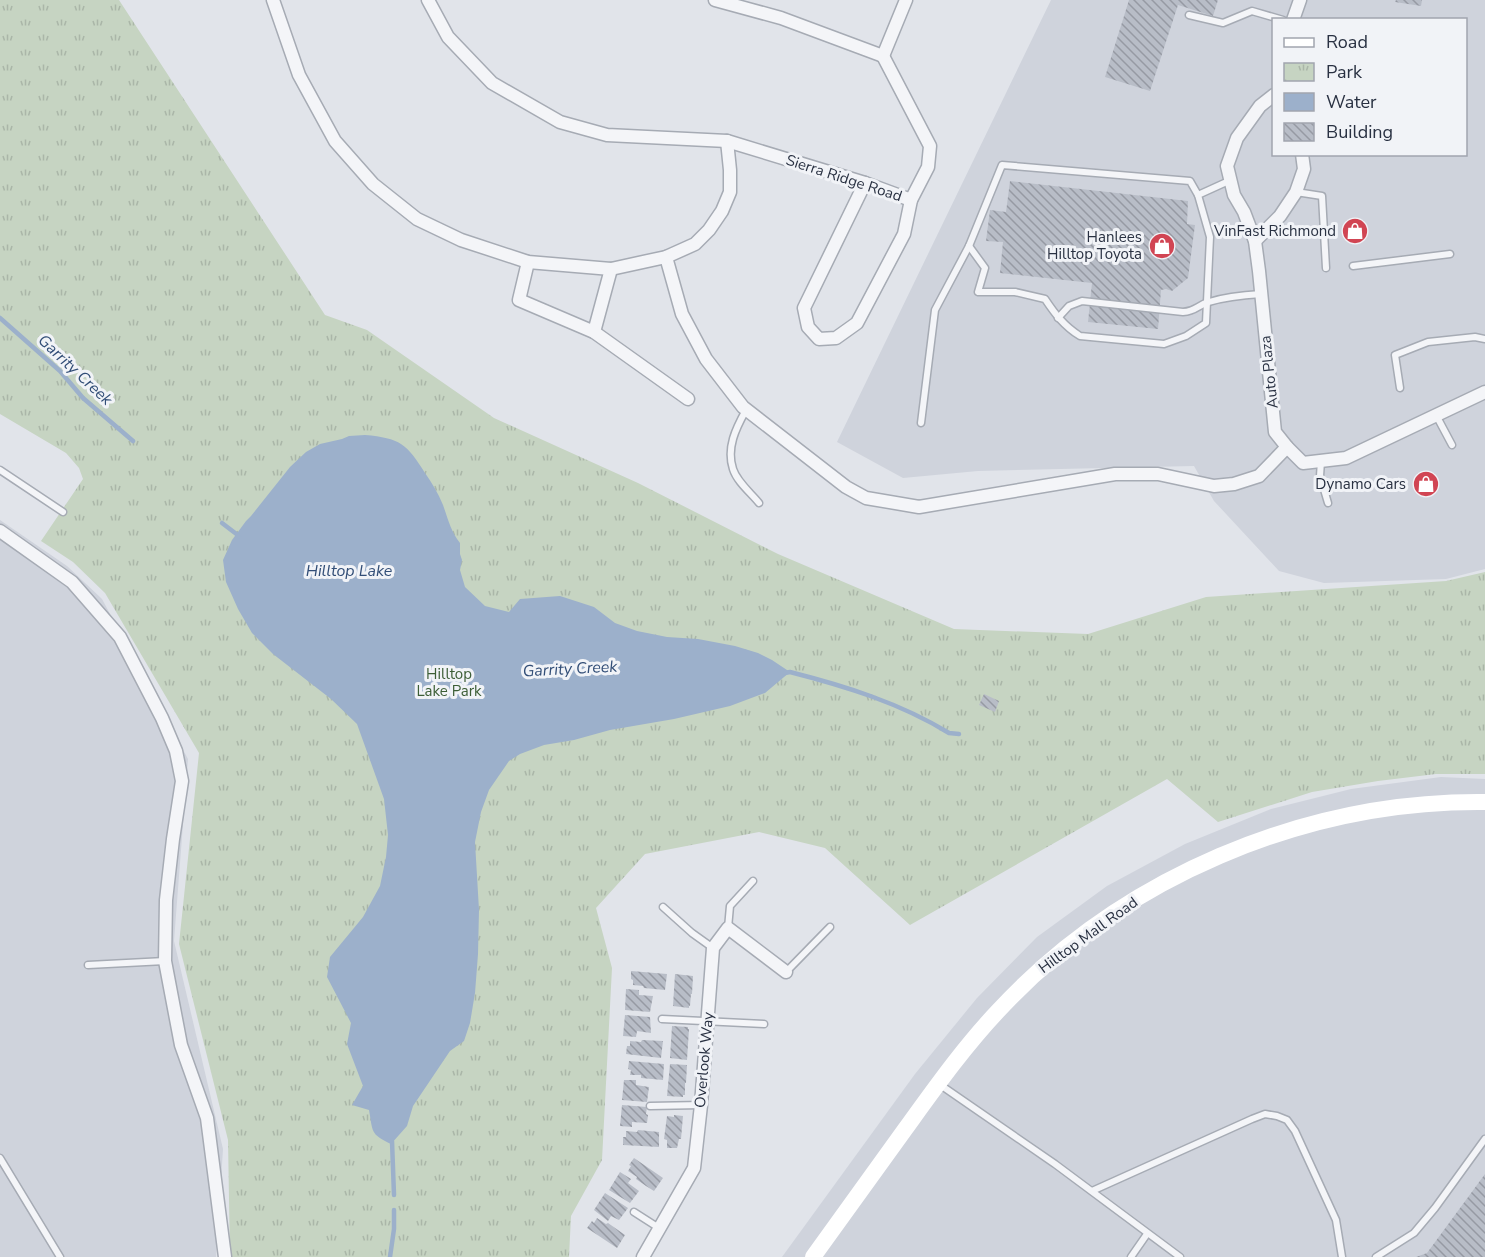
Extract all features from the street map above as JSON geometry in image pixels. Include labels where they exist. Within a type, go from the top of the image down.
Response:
[{"type":"street","points":[[273,0],[299,75],[335,141],[373,184],[417,219],[461,240],[528,262],[611,269],[666,257],[694,244],[709,230],[722,211],[729,192],[730,170],[727,141]]},
{"type":"street","name":"Sierra Ridge Road","points":[[428,0],[448,37],[492,82],[560,122],[607,135],[727,141],[865,183],[911,200],[928,167],[930,146],[883,56]]},
{"type":"street","points":[[714,0],[781,18],[883,56],[906,0]]},
{"type":"street","points":[[1294,18],[1300,0]]},
{"type":"street","name":"Auto Plaza","points":[[1272,97],[1260,106],[1237,138],[1227,166],[1234,195],[1244,212],[1255,241],[1275,432],[1303,463],[1346,458],[1485,392]]},
{"type":"street","points":[[1255,241],[1281,216],[1296,192],[1304,169],[1302,156]]},
{"type":"street","points":[[865,183],[804,308],[808,327],[819,339],[836,338],[857,323],[904,234],[911,200]]},
{"type":"street","points":[[666,257],[682,314],[706,359],[746,410],[846,487],[866,498],[919,507],[1115,474],[1158,474],[1215,486],[1234,484],[1259,476],[1287,447]]},
{"type":"street","points":[[528,262],[519,300],[594,332],[688,399]]},
{"type":"street","points":[[594,332],[611,269]]},
{"type":"street","points":[[0,531],[72,582],[120,637],[162,718],[176,751],[182,782],[166,900],[165,961],[181,1045],[207,1118],[225,1257]]},
{"type":"street","name":"Hilltop Mall Road","points":[[813,1257],[939,1083],[998,1010],[1045,965],[1110,916],[1171,879],[1203,863],[1287,831],[1393,808],[1485,802]]},
{"type":"street","points":[[713,948],[728,928],[786,972]]},
{"type":"street","name":"Overlook Way","points":[[643,1257],[694,1168],[713,948]]},
{"type":"lane","points":[[1189,15],[1223,23],[1252,11],[1276,18]]},
{"type":"lane","points":[[921,423],[935,309],[969,246],[1002,165],[1190,181],[1198,195],[1210,237],[1206,323],[1186,336],[1164,344],[1080,336],[1071,331],[1058,318],[1045,299],[1015,292],[978,292],[986,268],[969,246]]},
{"type":"lane","points":[[1198,195],[1231,180]]},
{"type":"lane","points":[[1296,192],[1322,196],[1326,268]]},
{"type":"lane","points":[[1353,266],[1450,254]]},
{"type":"lane","points":[[1058,318],[1069,306],[1082,301],[1192,312],[1207,302],[1261,294]]},
{"type":"lane","points":[[1400,388],[1395,355],[1428,342],[1475,337],[1485,339]]},
{"type":"lane","points":[[746,410],[732,442],[733,470],[759,502]]},
{"type":"lane","points":[[1436,415],[1452,444]]},
{"type":"lane","points":[[1321,461],[1320,476],[1328,502]]},
{"type":"lane","points":[[0,470],[63,512]]},
{"type":"lane","points":[[728,928],[730,906],[753,881]]},
{"type":"lane","points":[[663,907],[713,948]]},
{"type":"lane","points":[[786,972],[830,927]]},
{"type":"lane","points":[[88,965],[165,961]]},
{"type":"lane","points":[[662,1019],[764,1024]]},
{"type":"lane","points":[[939,1083],[1092,1191],[1179,1257]]},
{"type":"lane","points":[[650,1106],[701,1105]]},
{"type":"lane","points":[[1092,1191],[1252,1119],[1265,1114],[1277,1116],[1287,1120],[1301,1143],[1336,1220],[1342,1257]]},
{"type":"lane","points":[[1376,1257],[1414,1233],[1485,1139]]},
{"type":"lane","points":[[0,1158],[60,1257]]},
{"type":"lane","points":[[634,1212],[659,1228]]},
{"type":"lane","points":[[1131,1257],[1147,1234]]},
{"type":"shaded area","points":[[1051,0],[1485,0],[1485,569],[1446,579],[1324,583],[1279,571],[1214,501],[1194,466],[978,471],[903,478],[837,442]]},
{"type":"shaded area","points":[[0,520],[67,566],[102,599],[188,759],[174,941],[223,1149],[216,1257],[0,1257]]},
{"type":"shaded area","points":[[1441,777],[1485,779],[1485,1257],[782,1257],[915,1074],[977,998],[1037,937],[1107,886],[1185,844],[1271,809],[1351,789]]},
{"type":"green space","name":"Hilltop Lake Park","points":[[0,0],[119,0],[325,315],[367,330],[494,418],[638,483],[778,554],[954,629],[1088,634],[1206,597],[1446,581],[1485,572],[1485,774],[1436,774],[1312,792],[1218,822],[1167,779],[910,925],[825,848],[759,832],[645,854],[596,908],[612,968],[602,1160],[571,1216],[569,1257],[230,1257],[228,1140],[179,944],[199,753],[105,593],[73,562],[41,541],[83,479],[79,468],[66,453],[0,414]]},
{"type":"water","name":"Hilltop Lake","points":[[365,435],[387,438],[401,444],[419,463],[437,492],[452,530],[460,543],[462,560],[460,570],[465,587],[485,606],[509,612],[520,599],[560,596],[594,607],[615,623],[637,631],[735,646],[758,653],[790,672],[765,693],[730,706],[544,745],[509,761],[489,790],[481,812],[475,842],[479,910],[478,954],[470,1023],[464,1041],[450,1051],[413,1106],[407,1126],[391,1144],[379,1138],[374,1132],[369,1110],[352,1105],[363,1086],[347,1044],[351,1023],[327,977],[330,957],[363,917],[380,886],[388,835],[384,799],[357,724],[331,699],[273,654],[252,633],[226,582],[223,560],[232,540],[246,521],[290,467],[306,452],[320,444],[349,436]]},
{"type":"building","points":[[1129,0],[1218,0],[1213,16],[1178,5],[1150,91],[1105,77]]},
{"type":"building","points":[[1396,0],[1422,0],[1421,6],[1395,2]]},
{"type":"building","points":[[1010,181],[1188,201],[1187,224],[1195,225],[1188,278],[1172,291],[1161,290],[1158,329],[1088,322],[1092,283],[1000,273],[1003,242],[986,241],[990,210],[1006,212]]},
{"type":"building","points":[[984,694],[999,701],[995,712],[979,705]]},
{"type":"building","points":[[631,971],[667,974],[665,990],[633,985]]},
{"type":"building","points":[[675,974],[693,976],[689,1008],[673,1006]]},
{"type":"building","points":[[626,989],[639,990],[639,995],[653,996],[650,1012],[625,1010]]},
{"type":"building","points":[[625,1015],[650,1017],[651,1033],[637,1031],[636,1037],[623,1036]]},
{"type":"building","points":[[672,1026],[689,1029],[687,1060],[670,1058]]},
{"type":"building","points":[[642,1040],[663,1041],[661,1058],[626,1054],[630,1041],[641,1042]]},
{"type":"building","points":[[629,1061],[664,1064],[663,1080],[630,1075]]},
{"type":"building","points":[[670,1064],[687,1065],[683,1097],[667,1096]]},
{"type":"building","points":[[624,1080],[636,1080],[636,1085],[649,1087],[647,1102],[622,1100]]},
{"type":"building","points":[[622,1105],[647,1107],[647,1123],[632,1122],[632,1127],[620,1126]]},
{"type":"building","points":[[674,1115],[683,1116],[681,1139],[679,1139],[677,1148],[667,1148],[667,1140],[664,1139],[667,1116],[674,1117]]},
{"type":"building","points":[[638,1130],[659,1132],[659,1147],[623,1145],[626,1131],[637,1132]]},
{"type":"building","points":[[634,1158],[663,1178],[654,1191],[628,1171]]},
{"type":"building","points":[[620,1172],[631,1179],[628,1183],[639,1191],[630,1203],[609,1190]]},
{"type":"building","points":[[1485,1174],[1485,1257],[1416,1257],[1427,1253]]},
{"type":"building","points":[[605,1193],[628,1208],[619,1220],[611,1216],[608,1221],[594,1210]]},
{"type":"building","points":[[597,1218],[625,1235],[617,1248],[587,1228]]},
{"type":"waterway","name":"Garrity Creek","points":[[0,318],[60,371],[83,398],[133,441]]},
{"type":"waterway","name":"Garrity Creek","points":[[222,523],[239,536]]},
{"type":"waterway","name":"Garrity Creek","points":[[785,673],[811,677],[872,696],[949,733],[959,734]]},
{"type":"waterway","points":[[392,1141],[394,1195]]},
{"type":"waterway","points":[[390,1257],[394,1210]]},
{"type":"place","name":"VinFast Richmond","points":[[1355,231]]},
{"type":"place","name":"Hanlees Hilltop Toyota","points":[[1162,246]]},
{"type":"place","name":"Dynamo Cars","points":[[1426,484]]}]
